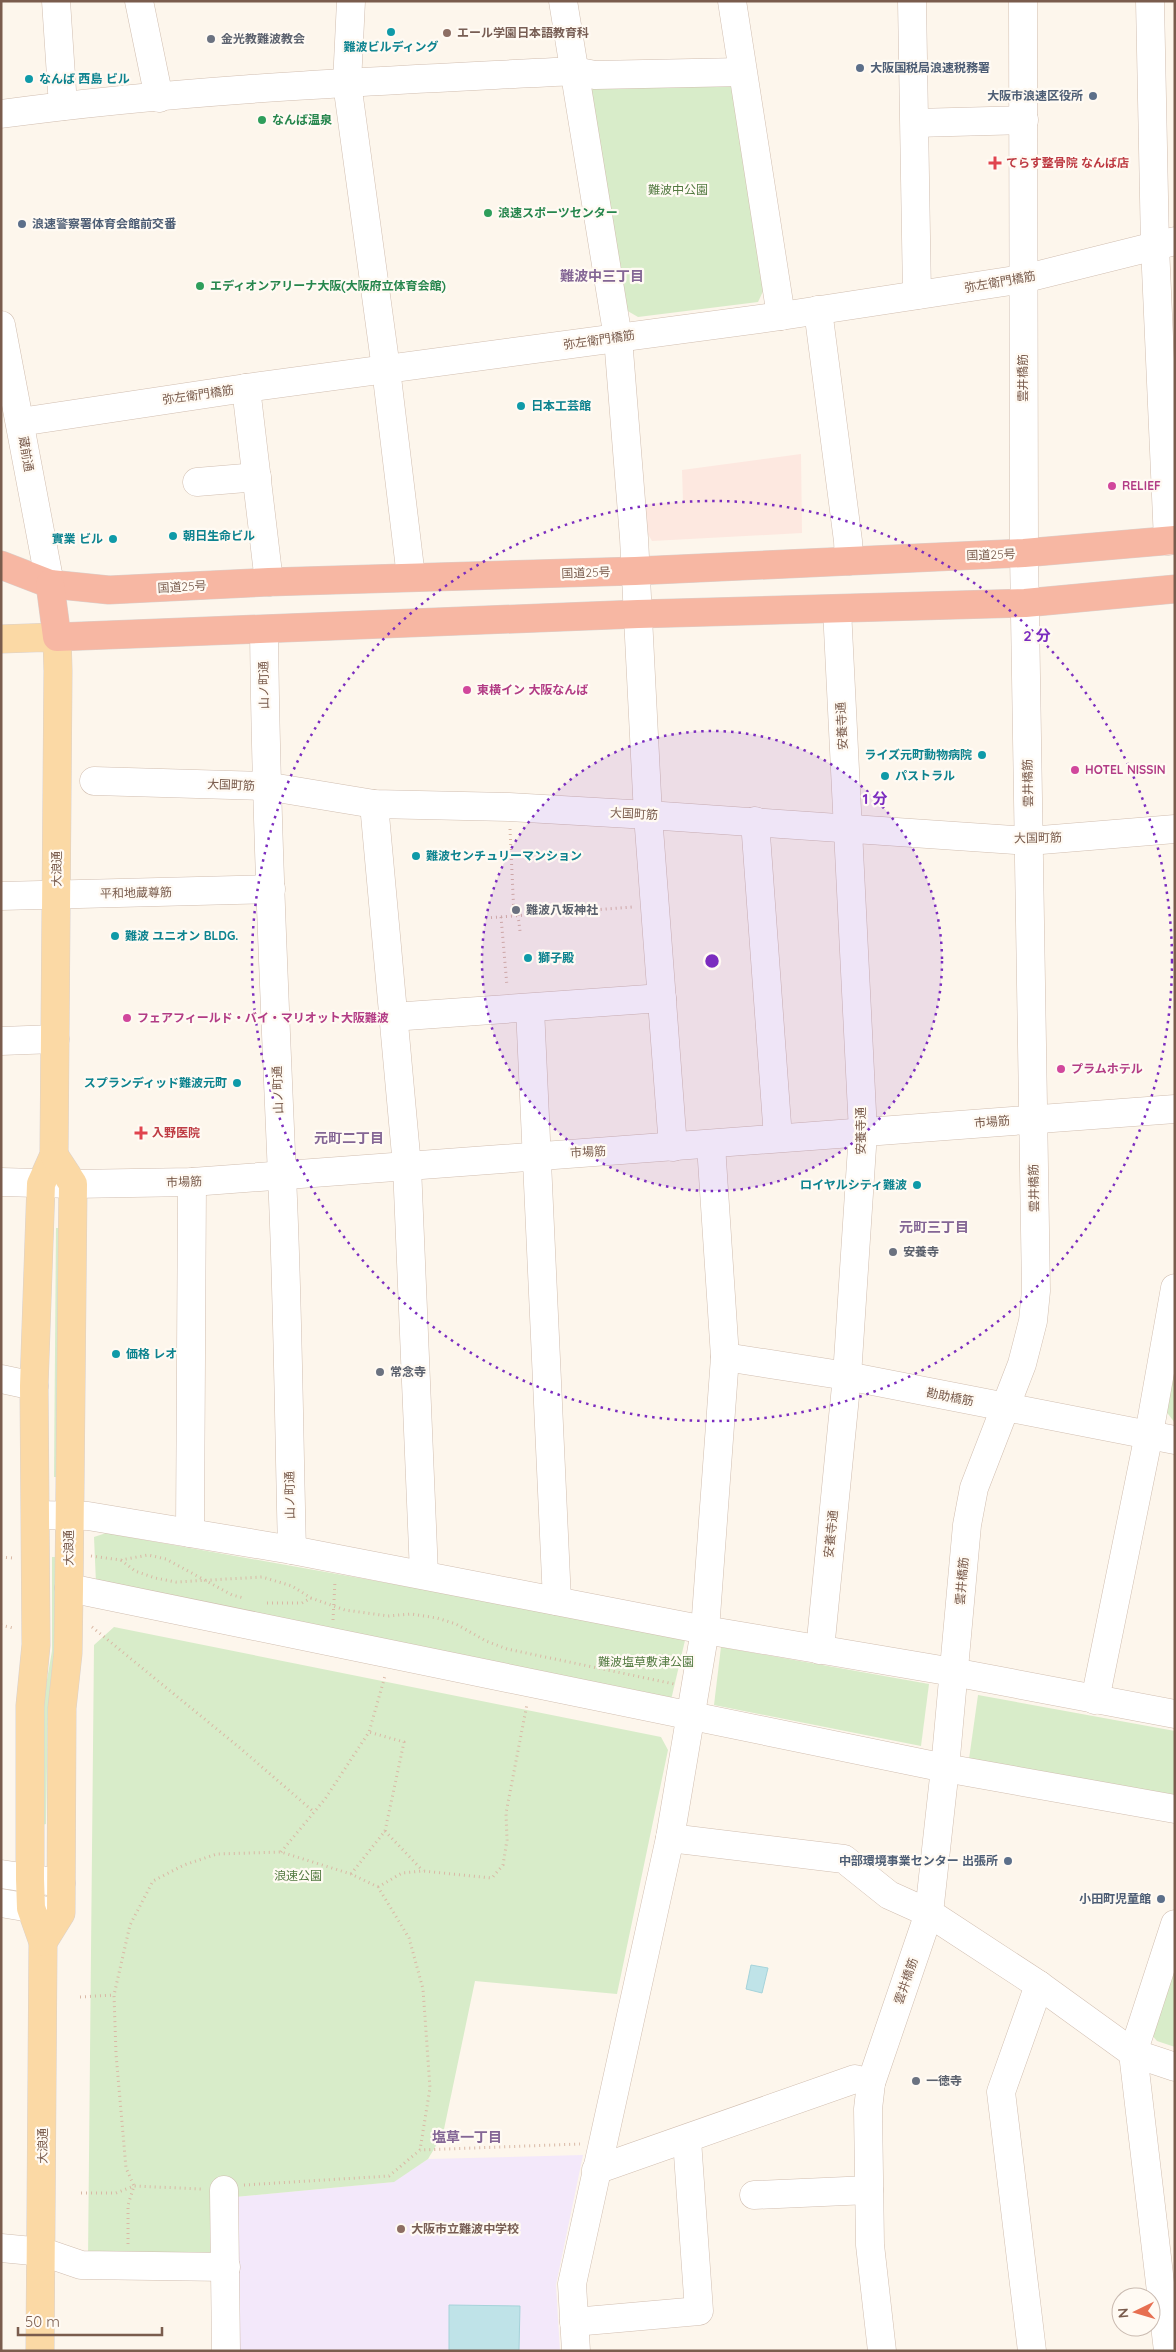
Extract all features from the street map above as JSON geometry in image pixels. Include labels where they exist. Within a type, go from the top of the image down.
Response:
[{"type":"highway","name":"国道25号","points":[[1,565],[50,584],[109,590],[269,582],[635,571],[1024,553],[1171,540]]},
{"type":"highway","name":"大浪通","points":[[50,584],[57,637]]},
{"type":"highway","points":[[57,637],[638,614],[1025,603],[1175,589]]},
{"type":"main road","points":[[1,639],[57,637]]},
{"type":"main road","name":"大浪通","points":[[40,2351],[44,1942],[31,1908],[30,1706],[36,1646],[34,1386],[41,1184],[54,1155],[57,637]]},
{"type":"main road","points":[[54,1155],[73,1184]]},
{"type":"main road","name":"大浪通","points":[[61,1913],[62,1708],[68,1653],[73,1184]]},
{"type":"main road","points":[[44,1942],[61,1913]]},
{"type":"street","points":[[56,1],[63,106]]},
{"type":"street","points":[[139,1],[159,98]]},
{"type":"street","points":[[351,1],[346,83],[386,369],[411,577]]},
{"type":"street","points":[[563,1],[618,338],[638,614],[648,815],[673,1147]]},
{"type":"street","points":[[732,1],[781,316]]},
{"type":"street","points":[[912,1],[917,295]]},
{"type":"street","name":"雲井橋筋","points":[[880,2351],[870,2245],[868,2109],[871,2083],[928,1913],[945,1768],[967,1526],[974,1488],[1022,1364],[1033,1321],[1036,1292],[1024,553],[1022,280],[1023,1]]},
{"type":"street","points":[[1150,1],[1165,243],[1171,540]]},
{"type":"street","points":[[1,114],[63,106],[346,83],[574,71],[595,75],[742,72]]},
{"type":"street","points":[[915,123],[1024,120]]},
{"type":"street","name":"弥左衛門橋筋","points":[[20,422],[246,388],[781,316],[1022,280],[1165,243]]},
{"type":"street","points":[[818,310],[849,561]]},
{"type":"street","name":"蔵前通","points":[[1,325],[50,584]]},
{"type":"street","points":[[246,388],[269,582]]},
{"type":"street","points":[[198,482],[256,477]]},
{"type":"street","name":"安養寺通","points":[[820,1650],[847,1376],[863,1132],[836,609]]},
{"type":"street","name":"山ノ町通","points":[[264,630],[265,786],[272,890],[292,1550]]},
{"type":"street","name":"大国町筋","points":[[94,781],[265,786],[374,804],[509,807],[847,827],[1029,841],[1175,829]]},
{"type":"street","points":[[374,804],[392,1018],[407,1166],[424,1574]]},
{"type":"street","points":[[755,821],[778,1138]]},
{"type":"street","name":"平和地蔵尊筋","points":[[1,896],[272,890]]},
{"type":"street","points":[[392,1018],[662,998]]},
{"type":"street","points":[[519,1008],[536,1155],[557,1601]]},
{"type":"street","points":[[1,1041],[55,1039]]},
{"type":"street","name":"市場筋","points":[[1,1182],[73,1184],[192,1182],[536,1155],[711,1145],[1033,1118],[1175,1109]]},
{"type":"street","points":[[576,2351],[572,2284],[593,2157],[670,1838],[705,1630],[725,1357],[711,1145]]},
{"type":"street","points":[[190,1533],[192,1182]]},
{"type":"street","points":[[1095,1700],[1162,1437],[1175,1288]]},
{"type":"street","name":"勘助橋筋","points":[[725,1357],[847,1376],[1004,1408],[1162,1437]]},
{"type":"street","points":[[1,1379],[34,1386]]},
{"type":"street","points":[[36,1515],[88,1516],[292,1550],[424,1574],[705,1630],[953,1672],[1175,1714]]},
{"type":"street","points":[[69,1588],[692,1714],[945,1768],[1175,1809]]},
{"type":"street","points":[[670,1838],[844,1858],[888,1895],[928,1913],[1039,1985],[1133,2053],[1175,2067]]},
{"type":"street","points":[[1,1874],[61,1883]]},
{"type":"street","points":[[1,1903],[61,1913]]},
{"type":"street","points":[[1168,2351],[1133,2053],[1175,1924]]},
{"type":"street","points":[[1032,2351],[1001,2092],[1039,1985]]},
{"type":"street","points":[[593,2157],[687,2140],[855,2079],[871,2083]]},
{"type":"street","points":[[574,2322],[699,2310],[687,2140]]},
{"type":"street","points":[[224,2190],[226,2351]]},
{"type":"street","points":[[754,2196],[869,2190]]},
{"type":"street","points":[[1,2248],[42,2252],[81,2265],[226,2266]]},
{"type":"path","points":[[509,807],[516,916],[520,931]]},
{"type":"path","points":[[486,918],[656,905]]},
{"type":"path","points":[[501,917],[519,1008]]},
{"type":"path","points":[[88,1556],[122,1560],[148,1555],[166,1558],[232,1595],[250,1600]]},
{"type":"path","points":[[1,1556],[14,1559]]},
{"type":"path","points":[[122,1560],[135,1571],[155,1578],[176,1582],[262,1577],[292,1586],[311,1598],[334,1604],[345,1610],[388,1616],[411,1614],[437,1618],[456,1624],[486,1641],[507,1649],[678,1685]]},
{"type":"path","points":[[332,1628],[336,1578]]},
{"type":"path","points":[[258,1602],[286,1605],[302,1604],[311,1598]]},
{"type":"path","points":[[89,1622],[93,1628],[240,1748],[314,1812]]},
{"type":"path","points":[[1,1625],[14,1628]]},
{"type":"path","points":[[282,1852],[325,1799],[369,1732],[385,1676]]},
{"type":"path","points":[[378,1887],[402,1873],[423,1871],[492,1878],[503,1865],[507,1840],[506,1812],[528,1704]]},
{"type":"path","points":[[351,1874],[385,1831],[404,1742],[369,1732]]},
{"type":"path","points":[[385,1831],[423,1871]]},
{"type":"path","points":[[81,2194],[116,2193],[134,2186],[224,2190],[232,2186],[389,2176],[420,2150],[430,2088],[423,1989],[409,1938],[378,1887],[351,1874],[282,1852],[217,1854],[184,1865],[153,1881],[130,1925],[114,1995],[116,2054],[126,2168],[134,2186],[128,2205],[128,2265]]},
{"type":"path","points":[[80,1997],[114,1995]]},
{"type":"path","points":[[420,2150],[593,2157]]},
{"type":"shaded area","points":[[801,454],[802,533],[652,541],[645,529],[646,504],[683,502],[682,470]]},
{"type":"shaded area","name":"大阪市立難波中学校","points":[[583,2155],[556,2285],[560,2351],[235,2351],[235,2197],[393,2182],[428,2159]]},
{"type":"green space","name":"難波中公園","points":[[717,81],[734,87],[766,285],[758,302],[638,317],[626,310],[590,94],[594,86]]},
{"type":"green space","points":[[56,1228],[60,1228],[58,1477],[54,1477]]},
{"type":"green space","points":[[1175,1358],[1175,1423],[1165,1410]]},
{"type":"green space","name":"難波塩草敷津公園","points":[[106,1533],[686,1636],[671,1700],[96,1583],[94,1537]]},
{"type":"green space","points":[[52,1557],[57,1557],[57,1652],[48,1709],[46,1824],[42,1825],[42,1708],[52,1651]]},
{"type":"green space","name":"浪速公園","points":[[114,1627],[661,1737],[668,1750],[617,1994],[475,1981],[443,2134],[428,2159],[394,2182],[235,2197],[235,2260],[88,2260],[94,1645]]},
{"type":"green space","points":[[721,1647],[929,1684],[921,1746],[714,1705]]},
{"type":"green space","points":[[978,1695],[1175,1731],[1175,1798],[969,1759]]},
{"type":"green space","points":[[1175,1965],[1175,2047],[1157,2041],[1151,2034]]},
{"type":"water","points":[[751,1965],[768,1968],[762,1993],[746,1989]]},
{"type":"water","points":[[449,2305],[520,2306],[519,2350],[449,2350]]},
{"type":"place","name":"難波ビルディング","points":[[391,32]]},
{"type":"place","name":"エール学園日本語教育科","points":[[447,33]]},
{"type":"place","name":"金光教難波教会","points":[[211,39]]},
{"type":"place","name":"大阪国税局浪速税務署","points":[[860,68]]},
{"type":"place","name":"なんば 西島 ビル","points":[[29,79]]},
{"type":"place","name":"大阪市浪速区役所","points":[[1093,96]]},
{"type":"place","name":"なんば温泉","points":[[262,120]]},
{"type":"place","name":"てらす整骨院 なんば店","points":[[995,163]]},
{"type":"place","name":"浪速スポーツセンター","points":[[488,213]]},
{"type":"place","name":"浪速警察署体育会館前交番","points":[[22,224]]},
{"type":"place","name":"エディオンアリーナ大阪(大阪府立体育会館)","points":[[200,286]]},
{"type":"place","name":"日本工芸館","points":[[521,406]]},
{"type":"place","name":"RELIEF","points":[[1112,486]]},
{"type":"place","name":"朝日生命ビル","points":[[173,536]]},
{"type":"place","name":"實業 ビル","points":[[113,539]]},
{"type":"place","name":"東横イン 大阪なんば","points":[[467,690]]},
{"type":"place","name":"ライズ元町動物病院","points":[[982,755]]},
{"type":"place","name":"HOTEL NISSIN","points":[[1075,770]]},
{"type":"place","name":"パストラル","points":[[885,776]]},
{"type":"place","name":"難波センチュリーマンション","points":[[416,856]]},
{"type":"place","name":"難波八坂神社","points":[[516,910]]},
{"type":"place","name":"難波 ユニオン BLDG.","points":[[115,936]]},
{"type":"place","name":"獅子殿","points":[[528,958]]},
{"type":"place","name":"フェアフィールド・バイ・マリオット大阪難波","points":[[127,1018]]},
{"type":"place","name":"プラムホテル","points":[[1061,1069]]},
{"type":"place","name":"スプランディッド難波元町","points":[[237,1083]]},
{"type":"place","name":"入野医院","points":[[141,1133]]},
{"type":"place","name":"ロイヤルシティ難波","points":[[917,1185]]},
{"type":"place","name":"安養寺","points":[[893,1252]]},
{"type":"place","name":"価格 レオ","points":[[116,1354]]},
{"type":"place","name":"常念寺","points":[[380,1372]]},
{"type":"place","name":"中部環境事業センター 出張所","points":[[1008,1861]]},
{"type":"place","name":"小田町児童館","points":[[1161,1899]]},
{"type":"place","name":"一徳寺","points":[[916,2081]]},
{"type":"place","name":"大阪市立難波中学校","points":[[401,2229]]},
{"type":"district","name":"難波中三丁目","points":[[602,276]]},
{"type":"district","name":"元町二丁目","points":[[349,1138]]},
{"type":"district","name":"元町三丁目","points":[[934,1227]]},
{"type":"district","name":"塩草一丁目","points":[[467,2137]]}]
